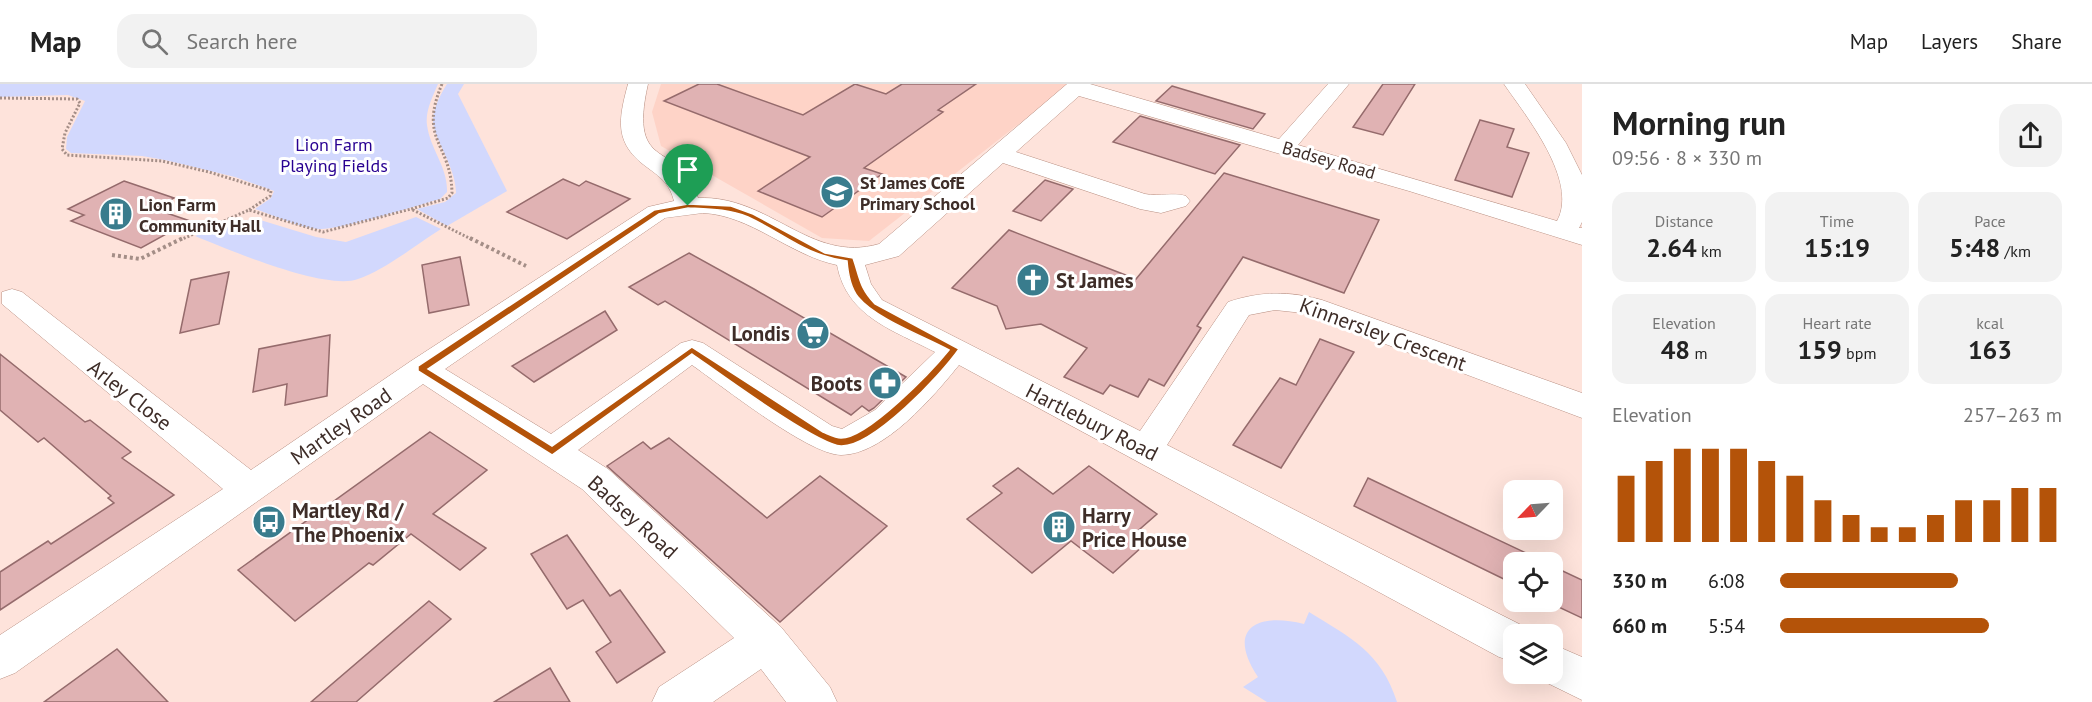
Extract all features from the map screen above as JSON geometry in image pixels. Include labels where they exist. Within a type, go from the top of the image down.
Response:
[{"type":"street","points":[[638,84],[630,106],[629,129],[637,145],[651,161],[677,178],[686,191],[688,206],[728,208],[751,216],[823,255],[850,259],[873,257],[889,250],[1078,86]]},
{"type":"street","points":[[1284,147],[1339,84]]},
{"type":"street","points":[[1514,84],[1551,138],[1573,179],[1574,233]]},
{"type":"street","name":"Badsey Road","points":[[1078,86],[1574,233]]},
{"type":"street","points":[[998,154],[1140,201],[1161,205],[1177,201]]},
{"type":"street","name":"Martley Road","points":[[0,659],[250,490],[422,369],[657,212],[688,206]]},
{"type":"street","name":"Hartlebury Road","points":[[850,259],[853,278],[861,294],[872,306],[1503,637]]},
{"type":"street","name":"Kinnersley Crescent","points":[[1146,449],[1238,309],[1257,301],[1284,299],[1312,306],[1582,406]]},
{"type":"street","name":"Arley Close","points":[[21,307],[250,490]]},
{"type":"street","points":[[552,451],[692,350],[820,435],[841,442],[867,433],[932,378],[955,349]]},
{"type":"street","name":"Badsey Road","points":[[422,369],[595,480],[766,641],[813,702]]},
{"type":"street","points":[[675,702],[766,641]]},
{"type":"street","points":[[1563,670],[1582,679]]},
{"type":"path","points":[[249,210],[323,232],[448,198],[452,193],[450,171],[429,120],[435,97],[442,84]]},
{"type":"path","points":[[0,98],[77,99],[80,103],[63,142],[62,149],[67,155],[113,156],[167,162],[239,180],[272,191],[270,196],[249,210],[219,221],[140,260],[112,255]]},
{"type":"path","points":[[411,209],[558,279]]},
{"type":"shaded area","name":"St James CofE Primary School","points":[[661,84],[1070,84],[869,241],[822,238],[661,146],[652,112]]},
{"type":"green space","name":"Lion Farm Playing Fields","points":[[0,84],[438,84],[428,109],[427,125],[445,174],[447,192],[440,199],[359,222],[327,229],[309,228],[255,209],[271,198],[274,191],[235,177],[142,156],[71,153],[66,149],[67,137],[85,101],[68,95],[0,97]]},
{"type":"green space","points":[[447,84],[464,84],[458,94],[507,191],[447,226],[417,209],[445,202],[456,193],[452,173],[433,120],[434,111]]},
{"type":"green space","points":[[416,217],[441,229],[379,270],[358,279],[343,281],[324,279],[277,267],[195,236],[226,223],[257,219],[316,237],[346,242]]},
{"type":"green space","points":[[1309,612],[1351,639],[1373,658],[1382,670],[1397,702],[1267,702],[1243,687],[1258,677],[1245,647],[1246,636],[1251,628],[1272,620],[1304,624]]},
{"type":"building","points":[[699,84],[717,84],[803,115],[855,84],[886,94],[902,84],[976,84],[938,110],[943,112],[864,168],[882,174],[822,217],[758,191],[810,157],[664,101]]},
{"type":"building","points":[[1383,84],[1415,84],[1383,135],[1353,127]]},
{"type":"building","points":[[1172,86],[1265,114],[1253,129],[1156,101]]},
{"type":"building","points":[[1140,116],[1240,145],[1215,174],[1113,142]]},
{"type":"building","points":[[1480,120],[1514,129],[1507,147],[1529,153],[1512,197],[1455,180]]},
{"type":"building","points":[[1224,173],[1379,220],[1344,293],[1243,257],[1197,326],[1201,328],[1164,386],[1149,379],[1138,397],[1110,385],[1103,394],[1064,377],[1087,348],[1041,324],[1006,329],[997,306],[952,288],[1009,230],[1136,279]]},
{"type":"building","points":[[563,179],[579,186],[586,181],[630,199],[567,239],[507,212]]},
{"type":"building","points":[[1045,180],[1073,189],[1041,221],[1013,211]]},
{"type":"building","name":"Lion Farm Community Hall","points":[[124,181],[174,198],[155,209],[190,221],[141,248],[71,221],[84,215],[68,209]]},
{"type":"building","points":[[689,253],[906,377],[874,408],[869,411],[862,406],[851,415],[665,301],[658,305],[629,287]]},
{"type":"building","points":[[460,257],[469,305],[429,313],[422,265]]},
{"type":"building","points":[[229,272],[219,324],[180,333],[191,280]]},
{"type":"building","points":[[605,311],[617,330],[534,382],[512,366]]},
{"type":"building","points":[[330,335],[327,396],[285,405],[287,384],[253,392],[259,349]]},
{"type":"building","points":[[1320,339],[1354,352],[1281,468],[1233,445],[1280,378],[1296,385]]},
{"type":"building","points":[[0,354],[85,422],[90,420],[131,452],[122,458],[174,495],[0,610],[0,572],[48,541],[51,544],[114,503],[108,498],[111,496],[44,438],[38,442],[0,410]]},
{"type":"building","points":[[430,432],[487,470],[433,514],[486,548],[460,570],[411,534],[373,565],[369,563],[295,621],[238,570]]},
{"type":"building","points":[[669,438],[767,518],[820,476],[887,526],[780,622],[607,466],[643,442],[651,449]]},
{"type":"building","name":"Harry Price House","points":[[1089,466],[1157,514],[1132,536],[1144,545],[1113,573],[1071,541],[1032,573],[967,519],[1002,493],[993,486],[1018,468],[1053,494]]},
{"type":"building","points":[[1368,478],[1524,552],[1503,552],[1503,579],[1354,506]]},
{"type":"building","points":[[567,535],[610,596],[620,590],[665,652],[617,683],[596,652],[611,642],[583,600],[567,609],[531,554]]},
{"type":"building","points":[[1563,571],[1582,580],[1582,618],[1563,609]]},
{"type":"building","points":[[429,601],[451,619],[356,702],[311,702]]},
{"type":"building","points":[[117,649],[168,702],[44,702]]},
{"type":"building","points":[[550,668],[570,702],[494,702]]},
{"type":"place","name":"St James CofE Primary School","points":[[837,192]]},
{"type":"place","name":"Lion Farm Community Hall","points":[[116,214]]},
{"type":"place","name":"St James","points":[[1033,280]]},
{"type":"place","name":"Londis","points":[[813,333]]},
{"type":"place","name":"Boots","points":[[885,383]]},
{"type":"place","name":"Martley Rd / The Phoenix","points":[[269,522]]},
{"type":"place","name":"Harry Price House","points":[[1059,527]]},
{"type":"route","points":[[688,206],[728,208],[751,216],[823,255],[850,259],[853,278],[861,294],[872,306],[955,349],[932,378],[867,433],[841,442],[820,435],[692,350],[552,451],[422,369],[657,212],[688,206]]}]
